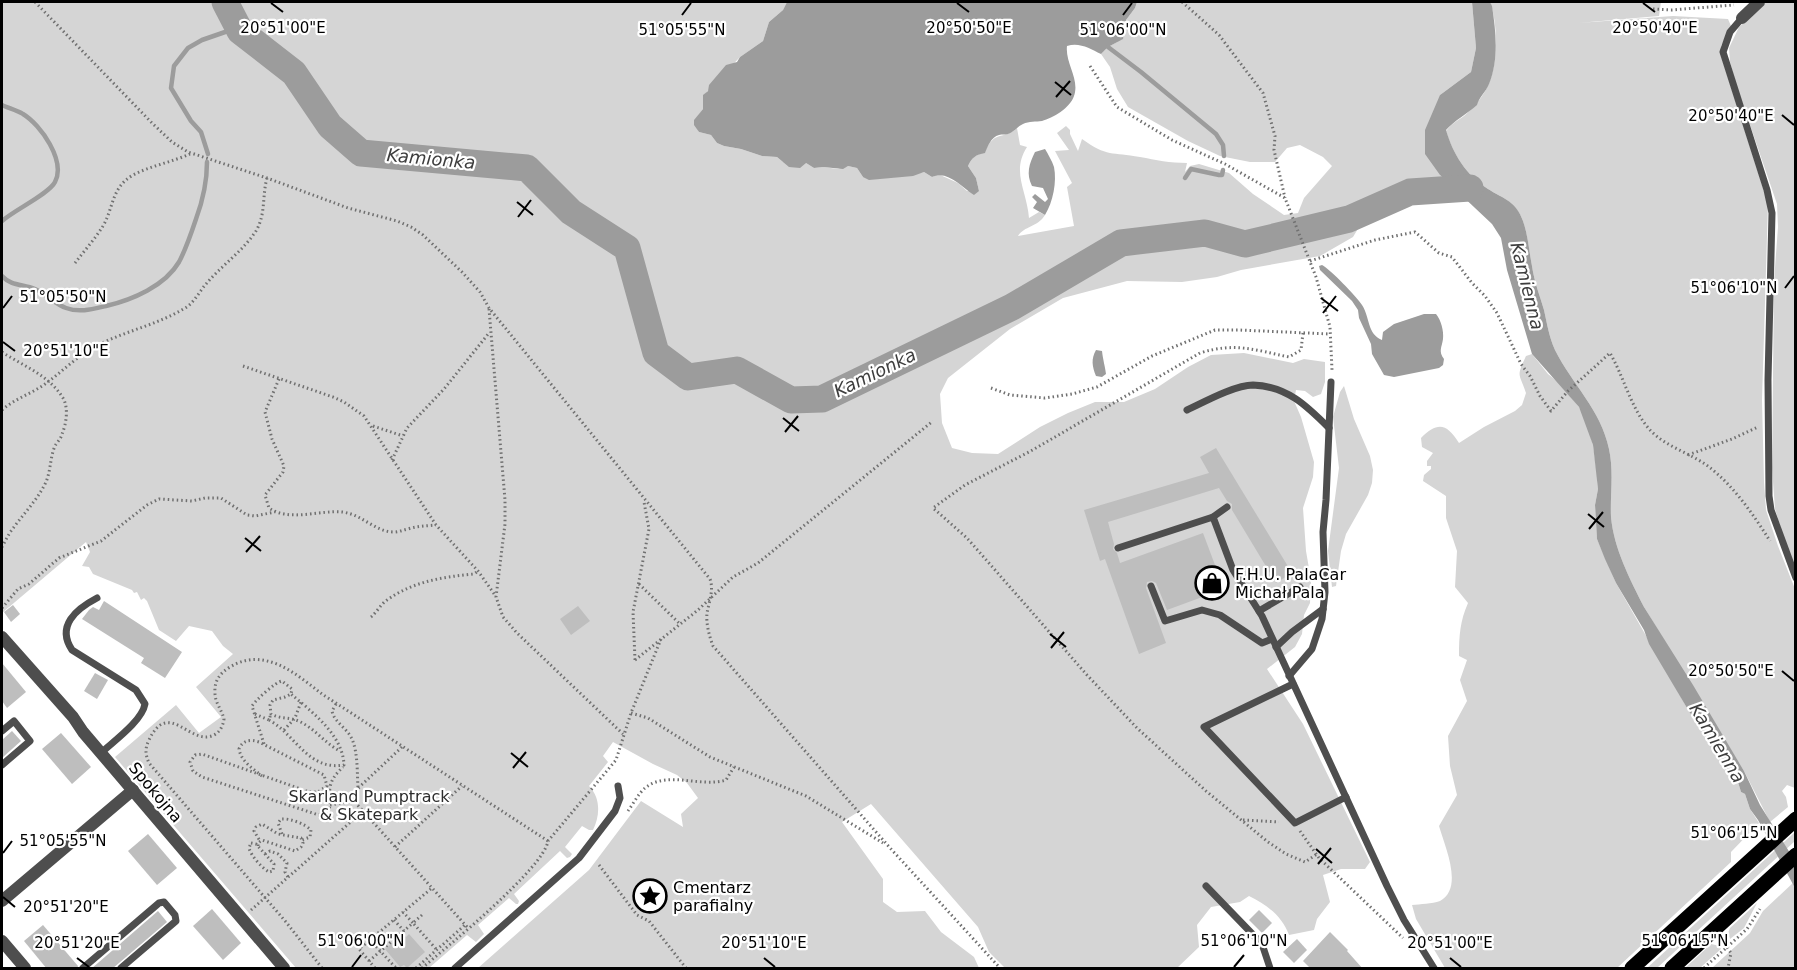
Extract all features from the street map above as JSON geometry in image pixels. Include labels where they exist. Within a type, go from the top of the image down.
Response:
[{"type":"main road","points":[[1632,969],[1796,819]]},
{"type":"main road","points":[[1672,969],[1758,899],[1796,855]]},
{"type":"street","points":[[1742,18],[1759,2]]},
{"type":"street","name":"Spokojna","points":[[2,637],[73,717],[284,969]]},
{"type":"street","points":[[2,901],[133,790]]},
{"type":"street","points":[[2,941],[25,969]]},
{"type":"lane","points":[[1742,18],[1730,32],[1723,52],[1771,205],[1767,421],[1770,506],[1796,578]]},
{"type":"lane","points":[[1289,676],[1312,649],[1322,619],[1325,592],[1323,532],[1331,381]]},
{"type":"lane","points":[[1187,410],[1221,394],[1252,385],[1287,393],[1308,406],[1329,428]]},
{"type":"lane","points":[[1118,548],[1213,517],[1227,507]]},
{"type":"lane","points":[[1213,517],[1233,570],[1259,611],[1396,903],[1434,969]]},
{"type":"lane","points":[[1151,586],[1165,621],[1202,610],[1220,615],[1262,644],[1272,639]]},
{"type":"lane","points":[[1259,611],[1300,587]]},
{"type":"lane","points":[[97,598],[84,605],[69,622],[65,633],[68,643],[72,650],[136,690],[145,704],[144,711],[138,719],[101,753]]},
{"type":"lane","points":[[1276,647],[1323,609]]},
{"type":"lane","points":[[1293,684],[1204,727],[1294,823],[1347,797]]},
{"type":"lane","points":[[2,732],[14,721],[30,741],[2,765]]},
{"type":"lane","points":[[455,969],[579,858],[615,811],[620,798],[618,786]]},
{"type":"lane","points":[[1206,886],[1262,944],[1270,969]]},
{"type":"lane","points":[[83,969],[159,903],[164,902],[177,921],[121,969]]},
{"type":"path","points":[[36,2],[172,142],[192,153],[348,208],[411,227],[423,235],[462,272],[710,579],[712,588],[707,615],[708,634],[714,646],[891,849],[1000,969]]},
{"type":"path","points":[[1182,2],[1219,35],[1263,93],[1275,136],[1274,150],[1285,198],[1316,277],[1331,334],[1332,370]]},
{"type":"path","points":[[1653,9],[1671,10],[1734,5]]},
{"type":"path","points":[[1090,66],[1117,107],[1172,140],[1225,164],[1285,198]]},
{"type":"path","points":[[75,263],[104,225],[116,191],[122,184],[143,171],[192,153]]},
{"type":"path","points":[[2,410],[49,382],[96,346],[151,325],[184,309],[191,303],[256,231],[264,212],[263,195],[267,178]]},
{"type":"path","points":[[1310,261],[1375,240],[1415,232],[1439,253],[1452,258],[1485,296],[1497,313],[1521,364],[1551,411],[1568,391],[1610,353],[1650,430],[1659,438],[1703,463],[1723,480],[1753,516],[1772,544]]},
{"type":"path","points":[[489,308],[505,500],[505,524],[496,597]]},
{"type":"path","points":[[991,388],[1010,395],[1045,398],[1072,394],[1097,387],[1152,356],[1215,330],[1331,334]]},
{"type":"path","points":[[392,460],[406,428],[464,367],[490,332]]},
{"type":"path","points":[[1303,333],[1301,350],[1289,357],[1243,347],[1218,347],[1200,353],[1029,452],[965,485],[933,508],[967,538],[1137,728],[1206,791],[1286,854],[1305,862],[1317,854]]},
{"type":"path","points":[[2,352],[33,369],[49,382],[66,405],[64,430],[55,445],[52,466],[40,492],[2,546]]},
{"type":"path","points":[[243,366],[344,402],[364,416],[436,525],[477,570],[496,597],[503,616],[530,648],[623,734]]},
{"type":"path","points":[[275,512],[269,508],[265,495],[283,472],[284,466],[272,439],[265,412],[279,379]]},
{"type":"path","points":[[644,499],[649,529],[633,612],[635,660],[710,599],[732,577],[758,563],[933,421]]},
{"type":"path","points":[[1688,454],[1732,439],[1767,421]]},
{"type":"path","points":[[371,425],[402,436]]},
{"type":"path","points":[[2,608],[18,589],[29,584],[59,558],[101,541],[147,505],[159,499],[192,501],[221,498],[247,515],[255,516],[275,512],[291,515],[328,511],[344,512],[357,515],[375,527],[397,532],[436,525]]},
{"type":"path","points":[[371,617],[386,601],[411,587],[434,579],[474,574],[477,570]]},
{"type":"path","points":[[639,584],[680,624]]},
{"type":"path","points":[[416,969],[510,891],[543,853],[548,841],[615,760],[661,639]]},
{"type":"path","points":[[322,969],[265,898],[149,763],[146,754],[148,742],[157,729],[171,722],[203,737],[216,734],[224,720],[216,703],[218,677],[231,666],[244,660],[261,660],[284,666],[336,704],[548,841]]},
{"type":"path","points":[[264,745],[252,706],[254,701],[261,698],[276,682],[282,681],[292,688],[291,694],[285,698],[279,697],[273,700],[270,705],[269,720]]},
{"type":"path","points":[[291,694],[330,730],[344,758],[344,765],[331,782],[328,812],[319,815]]},
{"type":"path","points":[[283,730],[289,727],[295,718],[300,710],[301,702]]},
{"type":"path","points":[[336,704],[332,711],[334,717],[348,732],[354,747],[358,788]]},
{"type":"path","points":[[631,713],[648,718],[710,757],[806,796],[891,849]]},
{"type":"path","points":[[255,714],[283,730],[314,760],[332,767],[344,765]]},
{"type":"path","points":[[271,714],[277,717],[295,718],[307,725],[328,745],[340,751]]},
{"type":"path","points":[[262,776],[244,761],[239,749],[241,744],[249,740],[264,745],[324,775],[327,786],[318,792],[309,792],[262,776],[202,754],[195,755],[190,762],[192,771],[202,777],[328,818]]},
{"type":"path","points":[[402,747],[353,793],[354,801],[466,927]]},
{"type":"path","points":[[646,787],[676,778],[714,784],[726,780],[734,767]]},
{"type":"path","points":[[394,847],[463,785]]},
{"type":"path","points":[[330,805],[354,801]]},
{"type":"path","points":[[250,911],[363,811]]},
{"type":"path","points":[[282,835],[278,823],[288,818],[311,830],[310,837],[302,840]]},
{"type":"path","points":[[1242,820],[1294,823],[1317,854],[1398,935],[1425,952]]},
{"type":"path","points":[[260,841],[254,831],[262,824],[282,835],[297,836],[302,840]]},
{"type":"path","points":[[260,841],[298,850],[302,845],[302,840]]},
{"type":"path","points":[[258,846],[260,841]]},
{"type":"path","points":[[251,843],[258,846],[274,864],[271,872],[263,868],[249,850],[251,843]]},
{"type":"path","points":[[282,857],[283,847]]},
{"type":"path","points":[[265,854],[270,851],[282,857],[287,863],[285,872],[289,877]]},
{"type":"path","points":[[599,865],[637,915],[649,921],[686,969]]},
{"type":"path","points":[[375,969],[359,949],[432,888]]},
{"type":"path","points":[[1704,969],[1747,929],[1758,899]]},
{"type":"path","points":[[403,912],[437,950]]},
{"type":"path","points":[[369,961],[422,915]]},
{"type":"path","points":[[394,920],[404,931]]},
{"type":"path","points":[[422,969],[466,927]]},
{"type":"path","points":[[370,940],[394,968]]},
{"type":"path","points":[[1728,969],[1731,953]]},
{"type":"green space","name":"Skarland Pumptrack & Skatepark","points":[[2,2],[787,2],[783,10],[769,22],[763,41],[740,57],[703,96],[703,109],[694,121],[699,132],[711,135],[717,143],[724,146],[762,156],[777,157],[783,162],[806,163],[814,168],[838,169],[848,166],[857,168],[863,177],[894,177],[924,172],[932,177],[938,174],[958,183],[967,191],[979,191],[976,178],[968,166],[975,157],[985,152],[992,140],[1017,128],[1020,145],[1027,147],[1022,156],[1020,173],[1029,218],[1039,212],[1045,215],[1039,222],[1018,236],[1074,226],[1067,187],[1072,183],[1055,151],[1069,150],[1057,133],[1066,126],[1070,130],[1078,151],[1082,139],[1110,153],[1187,163],[1185,172],[1190,166],[1199,164],[1229,173],[1253,194],[1284,215],[1298,213],[1304,198],[1332,166],[1323,157],[1300,145],[1287,148],[1275,162],[1250,162],[1220,156],[1188,141],[1128,107],[1117,89],[1110,67],[1101,54],[1117,42],[1137,2],[1472,2],[1476,48],[1471,72],[1440,95],[1440,175],[1448,183],[1388,195],[1359,210],[1350,204],[1362,222],[1353,237],[1320,256],[1182,282],[1127,281],[1063,298],[1010,329],[948,378],[940,394],[942,423],[952,448],[972,453],[998,454],[1040,427],[1068,413],[1095,402],[1124,402],[1155,389],[1211,355],[1244,353],[1293,363],[1304,359],[1325,362],[1325,382],[1321,394],[1313,397],[1305,391],[1296,390],[1294,401],[1314,462],[1313,477],[1303,508],[1311,580],[1310,603],[1304,615],[1302,634],[1295,647],[1267,669],[1303,724],[1370,862],[1365,869],[1341,869],[1323,875],[1330,902],[1317,919],[1314,930],[1289,935],[1273,912],[1249,896],[1240,902],[1211,907],[1197,925],[1199,947],[1177,968],[1005,968],[989,952],[978,927],[871,804],[842,822],[883,879],[883,902],[897,912],[925,911],[941,932],[974,957],[979,968],[478,968],[589,870],[641,801],[683,827],[681,814],[698,798],[687,783],[677,775],[613,742],[603,756],[608,762],[589,786],[596,796],[598,807],[593,830],[582,826],[565,847],[572,854],[570,857],[567,858],[560,851],[514,894],[519,901],[518,904],[509,898],[478,925],[484,934],[476,942],[467,935],[429,968],[296,968],[115,757],[176,705],[199,733],[221,717],[196,687],[233,654],[223,646],[212,631],[189,626],[176,641],[159,630],[147,601],[144,598],[141,600],[137,592],[134,593],[132,590],[93,574],[89,567],[82,566],[90,552],[86,542],[2,613]]},
{"type":"green space","points":[[1490,2],[1661,2],[1659,16],[1578,23],[1673,16],[1728,19],[1731,26],[1721,46],[1721,56],[1768,204],[1762,400],[1766,510],[1795,589],[1795,788],[1787,785],[1782,791],[1788,807],[1770,822],[1744,771],[1644,607],[1623,564],[1615,541],[1611,517],[1611,466],[1605,435],[1600,422],[1553,345],[1534,277],[1523,221],[1517,209],[1467,171],[1452,148],[1446,131],[1476,104],[1488,87],[1492,76],[1496,37]]},
{"type":"green space","points":[[1766,2],[1795,2],[1795,568],[1775,509],[1772,468],[1777,204],[1736,84],[1729,48],[1739,27]]},
{"type":"green space","points":[[1532,354],[1579,407],[1585,418],[1593,445],[1597,474],[1598,489],[1595,505],[1597,539],[1616,583],[1690,713],[1715,747],[1731,776],[1738,782],[1741,792],[1745,794],[1750,809],[1759,823],[1731,852],[1731,862],[1617,968],[1445,968],[1416,919],[1412,905],[1440,901],[1451,887],[1451,866],[1439,826],[1457,795],[1450,766],[1448,736],[1467,701],[1460,680],[1467,660],[1459,656],[1459,649],[1462,622],[1468,603],[1455,587],[1457,551],[1446,518],[1446,496],[1423,481],[1424,475],[1431,469],[1431,466],[1427,466],[1427,461],[1433,453],[1422,447],[1421,438],[1432,429],[1442,427],[1450,432],[1459,443],[1515,411],[1522,405],[1526,393],[1520,375],[1521,368],[1526,356]]},
{"type":"green space","points":[[1344,386],[1373,470],[1368,495],[1346,534],[1336,586],[1332,587],[1328,551],[1339,468],[1333,417]]},
{"type":"green space","points":[[1795,832],[1795,841],[1657,968],[1647,968]]},
{"type":"green space","points":[[1795,881],[1795,968],[1712,968],[1750,933],[1763,911]]},
{"type":"green space","points":[[1757,903],[1744,928],[1730,939],[1728,933],[1730,928]]},
{"type":"green space","points":[[1711,944],[1720,946],[1721,949],[1700,968],[1685,968]]},
{"type":"water","points":[[787,2],[1137,2],[1126,20],[1123,39],[1108,47],[1101,54],[1081,45],[1067,46],[1075,83],[1072,100],[1061,112],[1051,118],[1025,123],[1010,133],[999,135],[990,142],[985,153],[971,160],[968,166],[976,178],[979,191],[974,195],[954,180],[938,175],[932,177],[924,172],[913,176],[869,180],[863,177],[857,168],[848,166],[843,169],[814,168],[806,163],[800,168],[789,167],[777,157],[762,156],[724,146],[717,143],[711,135],[699,132],[694,125],[694,120],[703,109],[703,95],[708,91],[709,85],[726,65],[737,62],[740,57],[763,41],[769,22],[783,10]]},
{"type":"water","name":"Kamienna","points":[[1472,2],[1490,2],[1492,6],[1495,36],[1494,65],[1489,84],[1477,105],[1446,130],[1449,139],[1461,163],[1473,177],[1509,201],[1520,214],[1526,232],[1534,277],[1553,345],[1600,422],[1605,435],[1611,466],[1611,517],[1615,541],[1623,564],[1644,607],[1693,685],[1744,771],[1760,805],[1795,861],[1795,888],[1750,809],[1738,782],[1731,776],[1715,747],[1690,713],[1649,644],[1644,630],[1616,583],[1605,559],[1597,539],[1595,505],[1598,489],[1593,445],[1579,407],[1532,354],[1507,270],[1501,238],[1492,224],[1440,175],[1425,154],[1425,130],[1440,95],[1471,72],[1476,48]]},
{"type":"water","points":[[1045,149],[1054,167],[1055,185],[1045,215],[1033,208],[1037,202],[1032,197],[1035,194],[1045,202],[1048,199],[1043,188],[1032,186],[1029,173],[1035,152]]},
{"type":"water","points":[[1322,265],[1337,277],[1359,301],[1374,334],[1382,340],[1383,332],[1394,324],[1424,314],[1436,314],[1441,322],[1443,333],[1441,351],[1444,359],[1443,365],[1439,368],[1394,377],[1384,375],[1372,354],[1371,344],[1359,318],[1358,310],[1352,301],[1320,270],[1319,266]]},
{"type":"water","points":[[1096,350],[1102,351],[1106,374],[1102,377],[1096,376],[1094,369],[1093,360]]},
{"type":"building","points":[[1216,448],[1292,573],[1276,583],[1232,510],[1232,504],[1227,501],[1219,488],[1108,522],[1114,544],[1113,549],[1120,563],[1203,533],[1224,589],[1167,610],[1156,583],[1147,582],[1146,588],[1166,643],[1139,654],[1105,559],[1100,561],[1084,510],[1209,473],[1200,457]]},
{"type":"building","points":[[104,601],[182,652],[165,678],[141,663],[144,658],[82,619],[93,607],[99,610]]},
{"type":"building","points":[[13,605],[20,614],[11,622],[4,612]]},
{"type":"building","points":[[578,606],[590,621],[571,635],[560,619]]},
{"type":"building","points":[[2,663],[26,692],[7,708],[2,701]]},
{"type":"building","points":[[95,673],[108,680],[97,699],[84,691]]},
{"type":"building","points":[[12,731],[21,741],[2,758],[2,740]]},
{"type":"building","points":[[61,733],[91,767],[72,784],[42,749]]},
{"type":"building","points":[[148,834],[177,868],[157,885],[128,851]]},
{"type":"building","points":[[212,909],[241,943],[223,960],[193,926]]},
{"type":"building","points":[[1259,910],[1272,923],[1262,933],[1249,920]]},
{"type":"building","points":[[158,911],[167,922],[112,969],[91,969]]},
{"type":"building","points":[[43,925],[78,966],[77,969],[47,969],[24,941]]},
{"type":"building","points":[[1330,932],[1363,969],[1311,969],[1303,961]]},
{"type":"building","points":[[403,934],[406,937],[409,934],[425,952],[407,968],[404,965],[400,967],[385,949]]},
{"type":"building","points":[[1297,939],[1307,950],[1294,963],[1283,952]]},
{"type":"waterway","name":"Kamionka","points":[[225,2],[240,31],[294,73],[330,126],[361,153],[527,168],[571,212],[627,248],[656,353],[688,377],[737,370],[791,400],[822,399],[1012,307],[1121,243],[1205,233],[1245,244],[1349,219],[1410,192],[1470,188]]},
{"type":"waterway","points":[[208,154],[201,132],[191,121],[171,88],[174,66],[188,48],[202,40],[228,31],[232,37],[240,38],[244,34]]},
{"type":"waterway","points":[[1108,47],[1216,134],[1223,145],[1224,156]]},
{"type":"waterway","points":[[2,105],[18,111],[37,126],[50,144],[58,174],[55,182],[46,192],[2,221]]},
{"type":"waterway","points":[[2,276],[13,283],[35,289],[62,306],[76,310],[116,303],[147,291],[173,271],[182,257],[203,198],[207,162]]},
{"type":"waterway","points":[[1185,178],[1191,169],[1219,175],[1222,175],[1223,170]]},
{"type":"place","name":"F.H.U. PalaCar Michał Pala","points":[[1212,583]]},
{"type":"place","name":"Cmentarz parafialny","points":[[650,896]]}]
